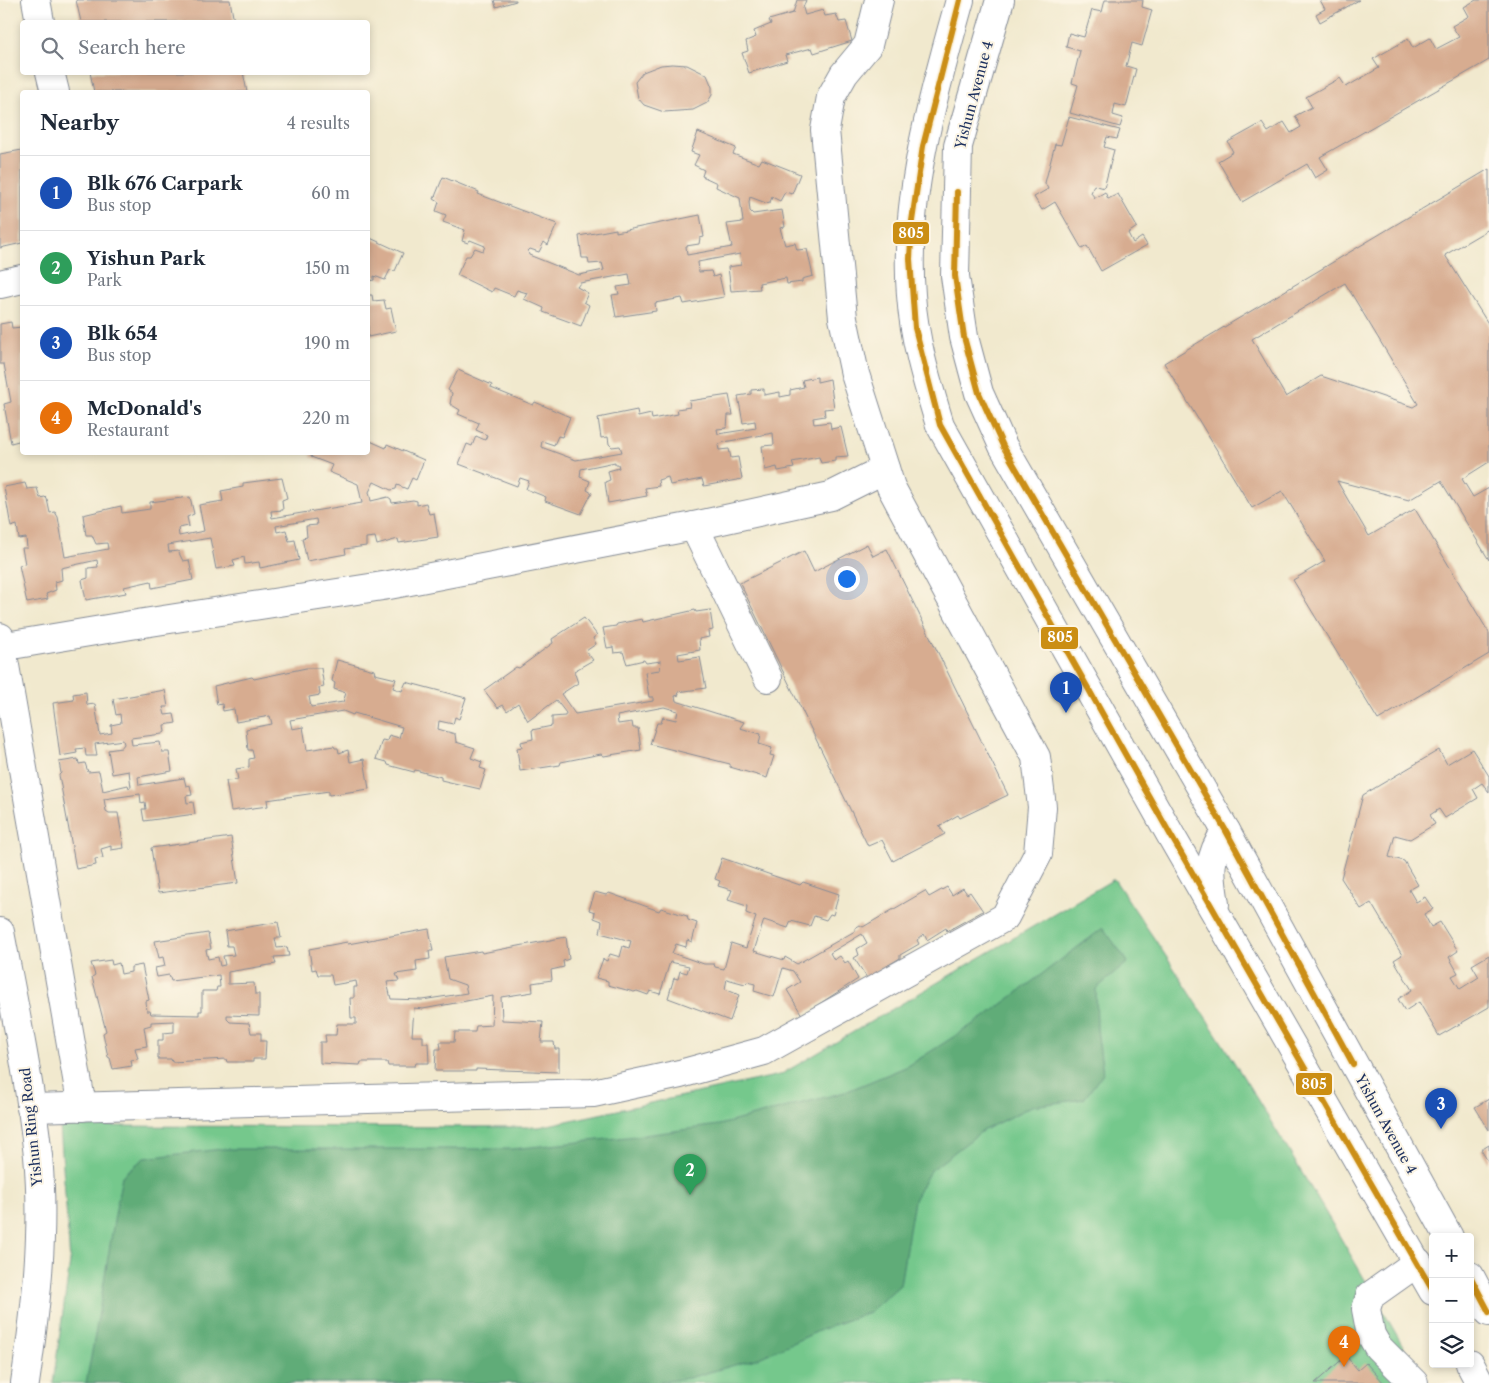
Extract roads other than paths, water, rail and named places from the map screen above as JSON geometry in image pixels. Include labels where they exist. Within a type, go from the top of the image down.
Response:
[{"type":"street","points":[[36,0],[40,20]]},
{"type":"street","points":[[31,1108],[593,1093],[680,1074],[764,1051],[1005,917],[1038,854],[1042,807],[1036,757],[891,487],[855,374],[843,318],[826,130],[831,97],[844,74],[868,45],[879,0]]},
{"type":"street","points":[[960,0],[933,99],[912,208],[910,295],[920,361],[940,425],[1216,915],[1429,1283]]},
{"type":"street","name":"Yishun Avenue 4","points":[[1000,0],[958,146],[955,276],[964,337],[979,393],[1003,446],[1226,831],[1447,1233]]},
{"type":"street","points":[[51,75],[54,90]]},
{"type":"street","points":[[0,284],[20,280]]},
{"type":"street","points":[[82,1107],[0,644],[389,585],[694,526],[831,496],[885,469]]},
{"type":"street","points":[[694,526],[768,678]]},
{"type":"street","points":[[1216,915],[1210,872],[1212,855],[1226,831]]},
{"type":"street","name":"Yishun Ring Road","points":[[0,932],[38,1158],[40,1240],[34,1321],[26,1383]]},
{"type":"street","points":[[1414,1383],[1378,1347],[1372,1335],[1366,1309],[1370,1296],[1418,1262]]},
{"type":"street","points":[[1471,1278],[1489,1312]]},
{"type":"street","points":[[1472,1368],[1480,1383]]},
{"type":"place","name":"Blk 676 Carpark","points":[[1066,713]]},
{"type":"place","name":"Blk 654","points":[[1441,1129]]},
{"type":"place","name":"Yishun Park","points":[[690,1195]]},
{"type":"place","name":"McDonald's","points":[[1344,1367]]}]
